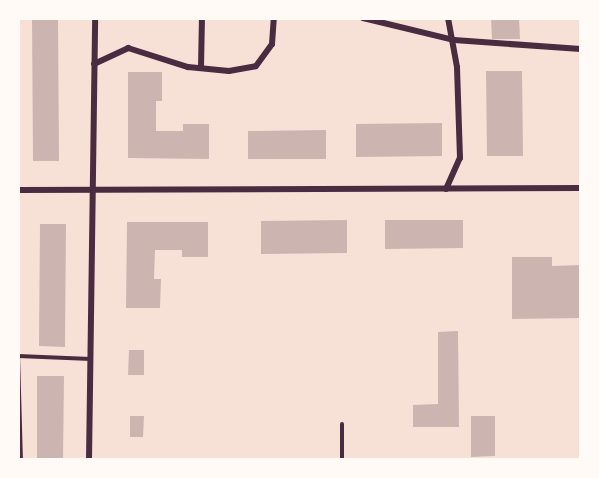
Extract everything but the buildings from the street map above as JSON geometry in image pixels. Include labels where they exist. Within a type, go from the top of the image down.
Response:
[{"type":"street","points":[[89,460],[95,18]]},
{"type":"street","points":[[201,68],[202,18]]},
{"type":"street","points":[[94,64],[128,48],[201,68],[229,71],[256,66],[272,44],[274,18]]},
{"type":"street","points":[[363,18],[454,40],[581,49]]},
{"type":"street","points":[[446,189],[460,158],[454,40],[448,18]]},
{"type":"street","points":[[18,190],[581,188]]},
{"type":"lane","points":[[21,460],[18,355],[91,359]]},
{"type":"lane","points":[[342,424],[342,460]]}]
